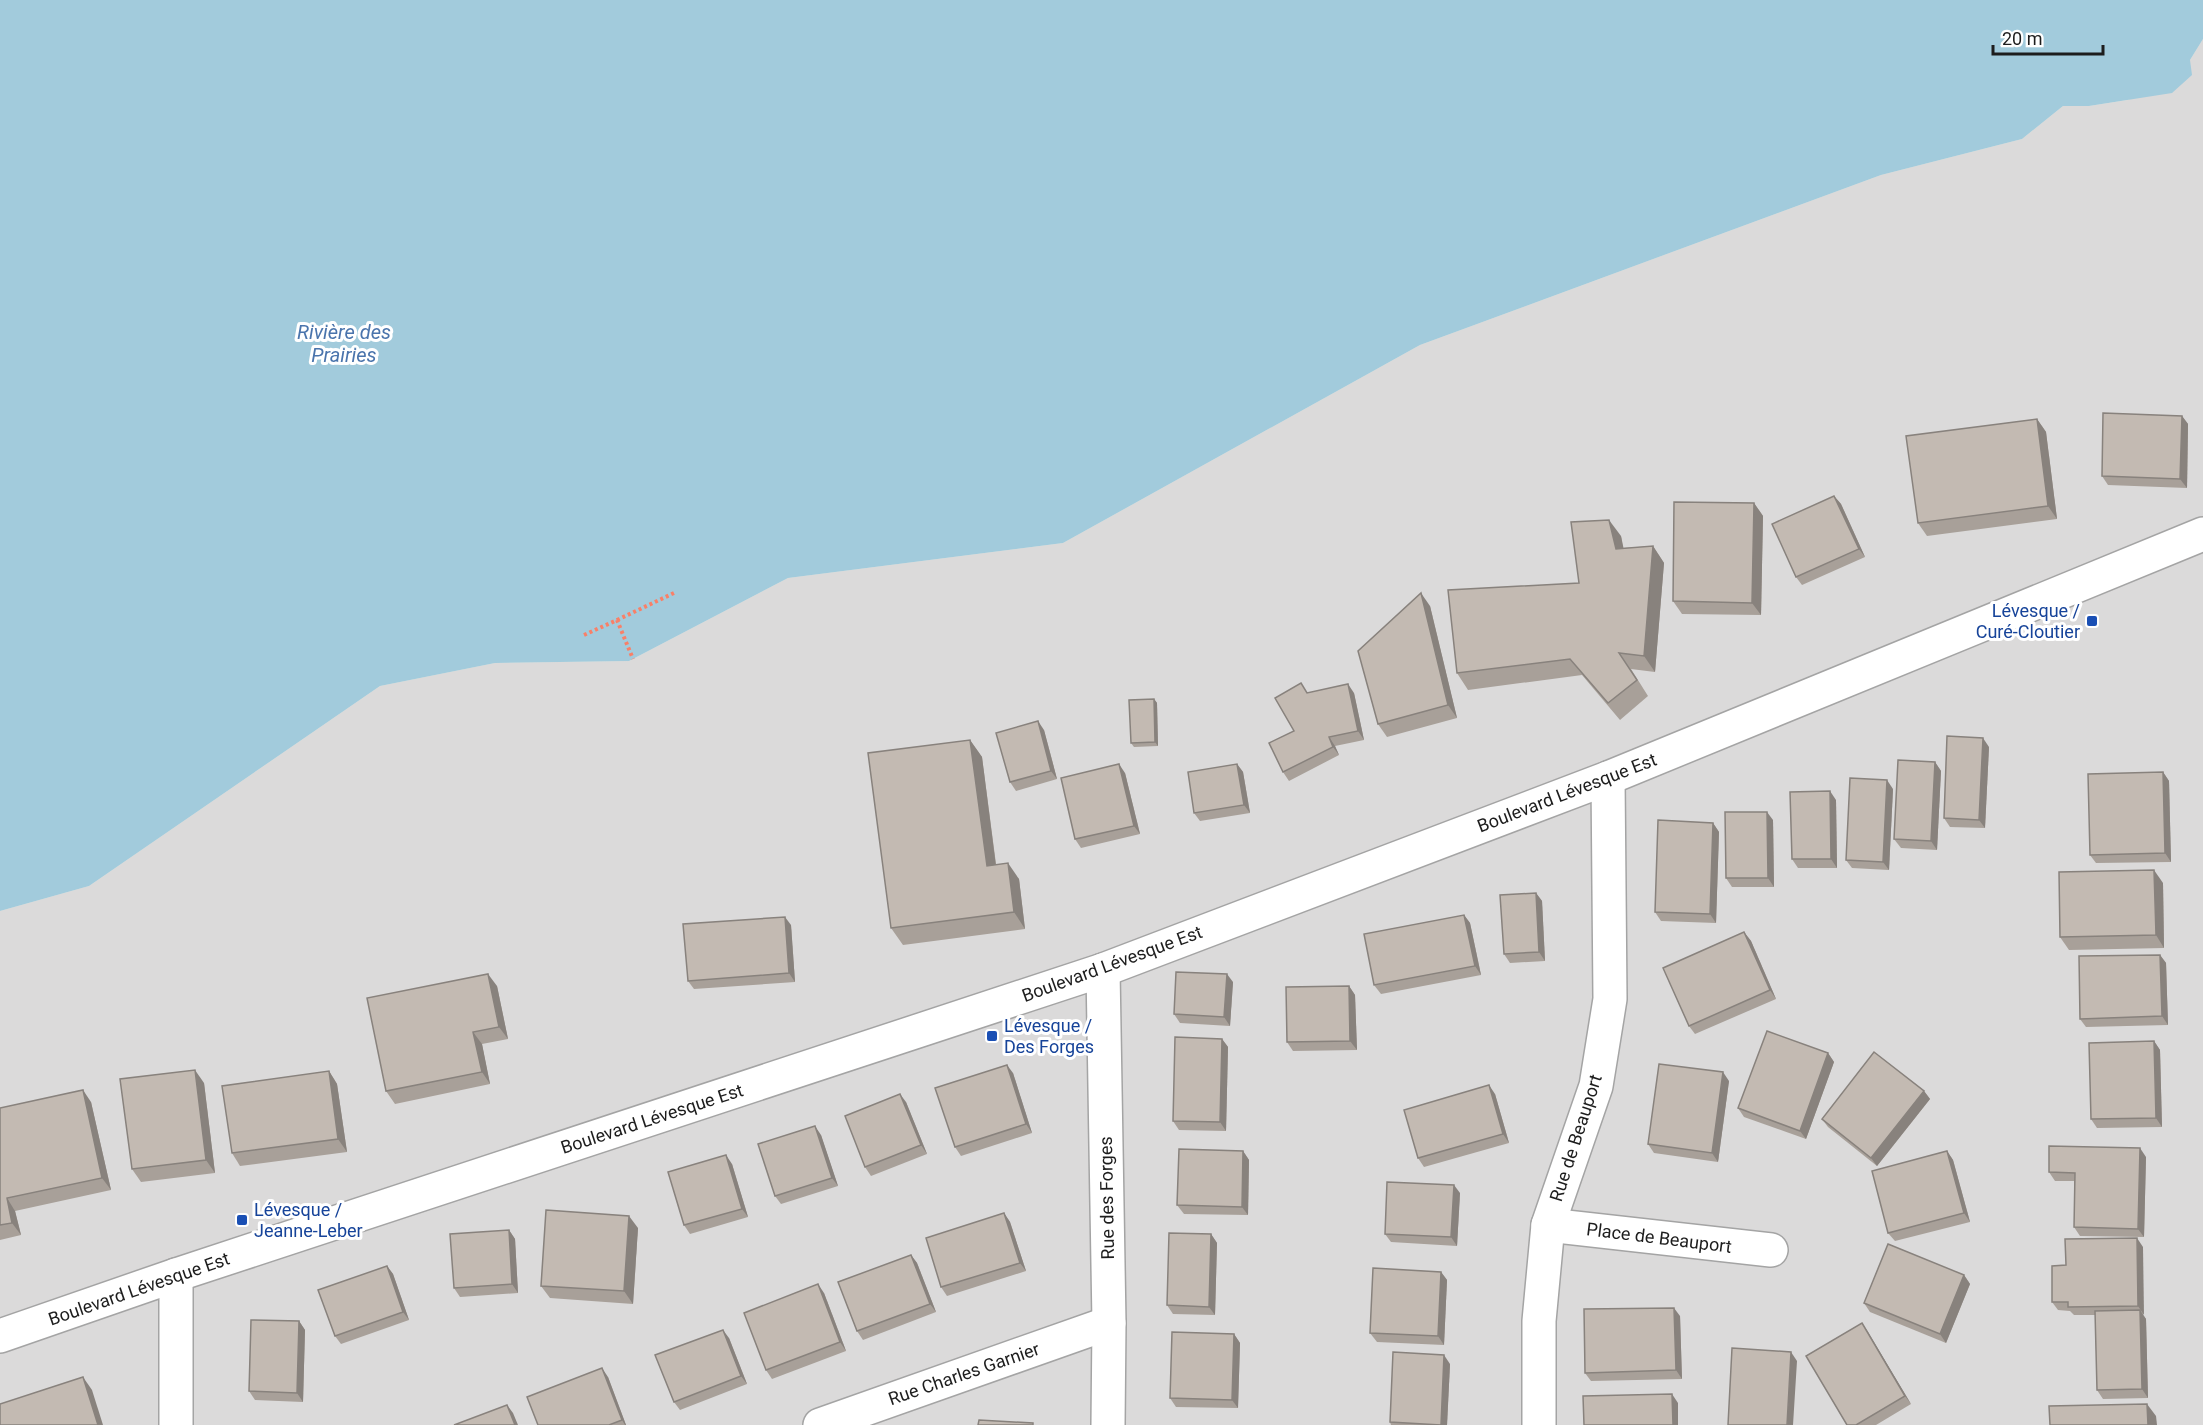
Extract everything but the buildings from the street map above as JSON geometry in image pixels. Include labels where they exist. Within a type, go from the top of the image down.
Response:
[{"type":"street","name":"Boulevard Lévesque Est","points":[[0,1336],[176,1275],[1103,970],[1608,778],[2203,534]]},
{"type":"street","name":"Rue de Beauport","points":[[1539,1425],[1539,1321],[1548,1225],[1596,1086],[1611,999],[1608,778]]},
{"type":"street","name":"Rue des Forges","points":[[1103,970],[1109,1323],[1108,1425]]},
{"type":"street","name":"Place de Beauport","points":[[1548,1225],[1771,1250]]},
{"type":"street","points":[[176,1275],[176,1425]]},
{"type":"street","name":"Rue Charles Garnier","points":[[820,1425],[1109,1323]]},
{"type":"path","points":[[584,635],[674,594]]},
{"type":"path","points":[[617,620],[633,659]]},
{"type":"shaded area","points":[[2203,39],[2203,1425],[0,1425],[0,911],[89,886],[380,686],[495,663],[629,661],[788,578],[1063,543],[1420,345],[1881,175],[2022,139],[2063,106],[2089,106],[2128,100],[2190,60]]},
{"type":"water","name":"Rivière des Prairies","points":[[0,0],[2203,0],[2203,39],[2190,60],[2192,75],[2172,93],[2089,106],[2063,106],[2022,139],[1881,175],[1420,345],[1063,543],[788,578],[629,661],[495,663],[380,686],[89,886],[0,911]]},
{"type":"place","name":"Lévesque / Curé-Cloutier","points":[[2092,621]]},
{"type":"place","name":"Lévesque / Des Forges","points":[[992,1036]]},
{"type":"place","name":"Lévesque / Jeanne-Leber","points":[[242,1220]]}]
